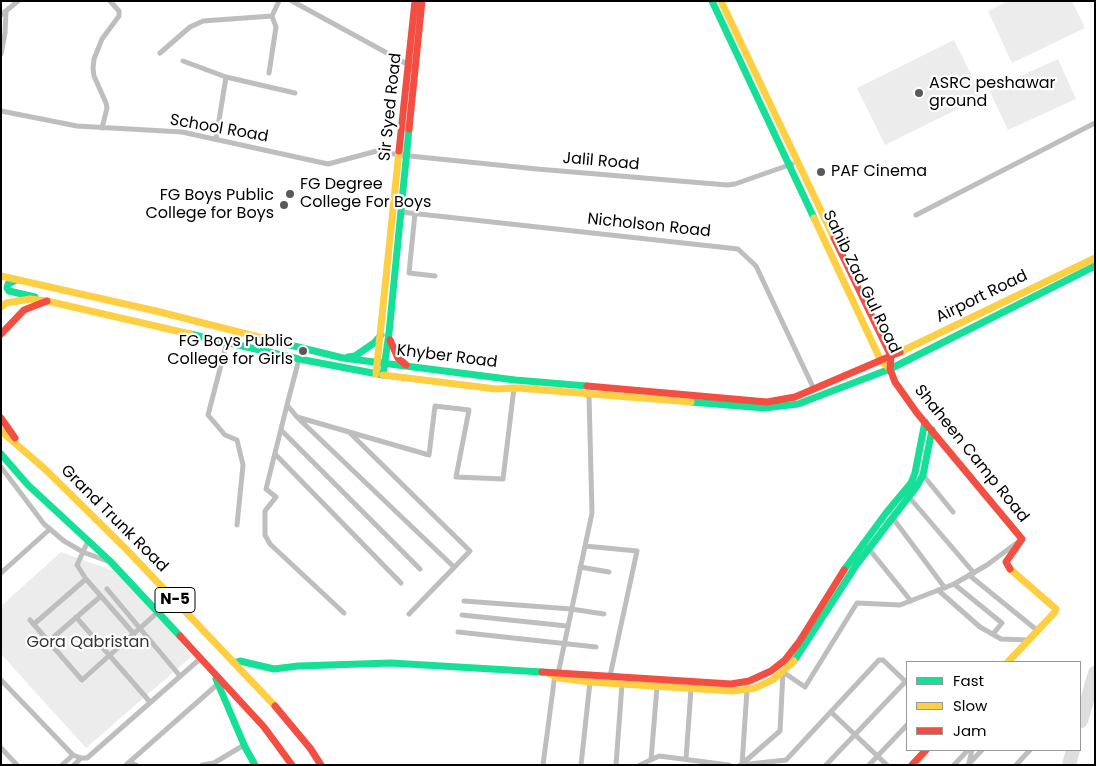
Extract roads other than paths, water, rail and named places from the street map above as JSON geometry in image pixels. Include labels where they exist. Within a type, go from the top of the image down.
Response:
[{"type":"main road","name":"Sir Syed Road","points":[[382,362],[389,333],[401,212],[409,65],[415,1]]},
{"type":"main road","name":"Sir Syed Road","points":[[382,362],[381,335],[422,1]]},
{"type":"main road","name":"Sahib Zad Gul Road","points":[[712,1],[891,356],[890,369]]},
{"type":"main road","name":"Sahib Zad Gul Road","points":[[721,1],[881,361],[890,369]]},
{"type":"main road","name":"Airport Road","points":[[881,361],[1095,258]]},
{"type":"main road","name":"Khyber Road","points":[[45,301],[299,359],[379,375],[496,389],[514,388],[764,408],[798,404],[890,369],[1095,266]]},
{"type":"main road","name":"Khyber Road","points":[[1,278],[14,279],[156,311],[343,358],[515,380],[767,402],[795,397],[881,361]]},
{"type":"main road","points":[[14,279],[8,284],[9,292],[45,301]]},
{"type":"main road","points":[[1,306],[6,303],[30,300],[45,301]]},
{"type":"main road","points":[[1,334],[24,310],[45,301]]},
{"type":"main road","points":[[389,333],[391,345],[398,358],[406,365]]},
{"type":"main road","points":[[343,358],[355,356],[374,343],[381,335]]},
{"type":"main road","points":[[379,375],[382,362]]},
{"type":"main road","name":"Shaheen Camp Road","points":[[890,369],[895,382],[925,422],[1022,539],[1006,562],[1007,566],[1056,609],[1009,661]]},
{"type":"main road","points":[[1,418],[18,444]]},
{"type":"main road","points":[[554,674],[590,682],[733,691],[761,686],[783,672],[798,656],[865,546],[913,479],[925,422]]},
{"type":"main road","points":[[234,663],[240,661],[274,669],[298,666],[391,663],[730,684],[744,683],[763,676],[776,668],[788,656],[842,572],[918,486],[923,475],[932,430]]},
{"type":"main road","name":"Grand Trunk Road","points":[[1,431],[18,444],[126,549],[286,717],[321,765]]},
{"type":"main road","name":"Grand Trunk Road","points":[[1,454],[28,485],[112,563],[158,612],[264,727],[292,765]]},
{"type":"main road","points":[[1,460],[28,485]]},
{"type":"main road","points":[[201,658],[219,683],[244,745],[255,765]]},
{"type":"main road","points":[[912,765],[925,751]]},
{"type":"street","points":[[1,54],[5,33],[4,14],[18,1]]},
{"type":"street","points":[[102,128],[107,108],[94,76],[93,68],[94,59],[102,38],[119,16],[119,11],[110,1]]},
{"type":"street","points":[[269,73],[276,27],[272,16],[279,1]]},
{"type":"street","points":[[292,1],[409,65]]},
{"type":"street","points":[[160,53],[190,26],[204,21],[272,16]]},
{"type":"street","points":[[183,61],[226,77],[295,93]]},
{"type":"street","points":[[216,139],[226,77]]},
{"type":"street","name":"School Road","points":[[1,111],[77,126],[182,132],[328,164],[377,151],[404,156]]},
{"type":"street","points":[[916,215],[1095,123]]},
{"type":"street","name":"Jalil Road","points":[[404,156],[727,185],[794,164]]},
{"type":"street","name":"Nicholson Road","points":[[401,212],[738,249],[756,266],[812,385]]},
{"type":"street","points":[[415,214],[409,273],[436,276]]},
{"type":"street","points":[[227,342],[208,415],[224,435],[237,440],[243,465],[238,525]]},
{"type":"street","points":[[299,359],[266,489],[276,497],[265,511],[265,535],[270,544],[344,613]]},
{"type":"street","points":[[297,417],[429,455],[435,406],[469,410],[456,477],[503,479],[514,388]]},
{"type":"street","points":[[544,765],[554,674],[564,644],[592,513],[589,395]]},
{"type":"street","points":[[287,405],[297,417],[454,567]]},
{"type":"street","points":[[281,430],[420,569]]},
{"type":"street","points":[[349,432],[470,551],[408,614]]},
{"type":"street","points":[[275,454],[401,583]]},
{"type":"street","points":[[1,467],[44,524],[64,541],[83,552],[112,563]]},
{"type":"street","points":[[923,475],[953,512]]},
{"type":"street","points":[[909,497],[972,574],[1038,631]]},
{"type":"street","points":[[892,517],[945,588]]},
{"type":"street","points":[[1,573],[50,529]]},
{"type":"street","points":[[783,672],[805,687],[857,603],[900,604],[945,588],[987,565],[1022,539]]},
{"type":"street","points":[[88,540],[77,565],[86,579],[134,634]]},
{"type":"street","points":[[585,546],[637,551],[610,676]]},
{"type":"street","points":[[865,546],[911,601]]},
{"type":"street","points":[[580,567],[609,572]]},
{"type":"street","points":[[86,579],[32,622],[82,680],[158,612]]},
{"type":"street","points":[[954,584],[1002,623],[994,634]]},
{"type":"street","points":[[107,589],[180,676]]},
{"type":"street","points":[[938,590],[980,627],[1001,639],[1029,640]]},
{"type":"street","points":[[49,641],[101,596]]},
{"type":"street","points":[[464,601],[571,608],[604,614]]},
{"type":"street","points":[[462,615],[567,626]]},
{"type":"street","points":[[76,617],[150,702]]},
{"type":"street","points":[[458,632],[596,647]]},
{"type":"street","points":[[1,680],[72,755],[87,758],[201,658]]},
{"type":"street","points":[[741,765],[786,760],[881,660],[906,681]]},
{"type":"street","points":[[741,765],[780,731],[783,672]]},
{"type":"street","points":[[581,765],[590,682]]},
{"type":"street","points":[[128,763],[219,683]]},
{"type":"street","points":[[826,765],[906,683]]},
{"type":"street","points":[[616,765],[622,684]]},
{"type":"street","points":[[651,760],[657,687]]},
{"type":"street","points":[[686,759],[691,689]]},
{"type":"street","points":[[741,765],[747,690]]},
{"type":"street","points":[[831,712],[887,765]]},
{"type":"street","points":[[869,765],[906,725]]},
{"type":"street","points":[[202,765],[214,763],[244,745]]},
{"type":"street","points":[[1,748],[17,765]]},
{"type":"street","points":[[954,765],[967,751]]},
{"type":"street","points":[[968,764],[972,751]]},
{"type":"street","points":[[968,764],[981,751]]},
{"type":"street","points":[[1016,765],[1029,751]]},
{"type":"street","points":[[62,765],[72,755]]},
{"type":"street","points":[[640,765],[659,756],[729,765]]},
{"type":"street","points":[[74,765],[81,758]]},
{"type":"street","points":[[786,760],[791,765]]},
{"type":"street","points":[[128,763],[136,765]]},
{"type":"place","name":"ASRC peshawar ground","points":[[919,93]]},
{"type":"place","name":"PAF Cinema","points":[[821,172]]},
{"type":"place","name":"FG Degree College For Boys","points":[[290,194]]},
{"type":"place","name":"FG Boys Public College for Boys","points":[[284,205]]},
{"type":"place","name":"FG Boys Public College for Girls","points":[[303,351]]},
{"type":"park label","name":"Gora Qabristan","points":[[88,643]]}]
